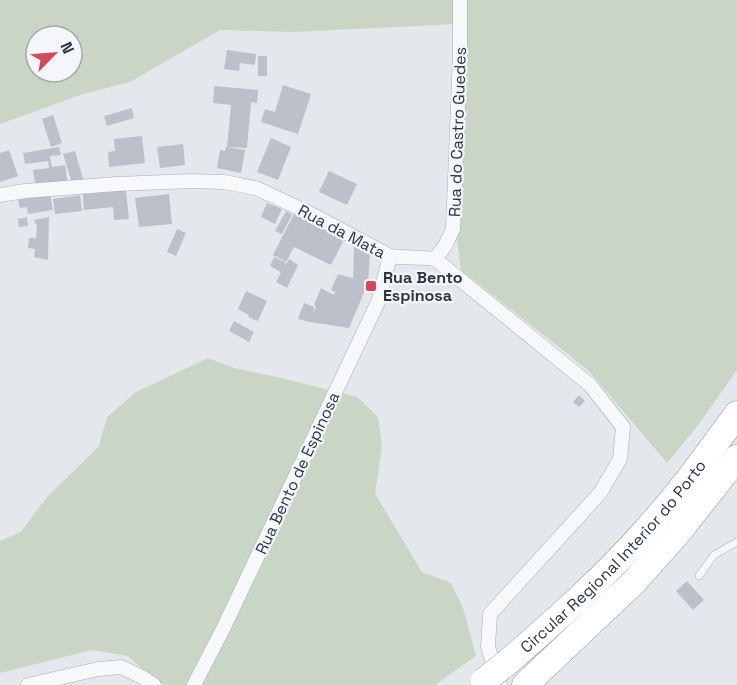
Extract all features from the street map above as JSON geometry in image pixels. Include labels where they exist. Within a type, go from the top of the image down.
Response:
[{"type":"highway","name":"Circular Regional Interior do Porto","points":[[488,684],[509,661],[579,600],[646,530],[737,414]]},
{"type":"highway","name":"Circular Regional Interior do Porto","points":[[525,685],[633,583],[677,534],[737,458]]},
{"type":"street","name":"Rua do Castro Guedes","points":[[435,259],[445,246],[453,229],[460,0]]},
{"type":"street","name":"Rua da Mata","points":[[0,195],[117,184],[224,182],[256,188],[390,256],[435,259]]},
{"type":"street","name":"Rua Bento de Espinosa","points":[[194,685],[223,629],[378,302],[390,256]]},
{"type":"street","points":[[435,259],[590,385],[623,427],[620,459],[600,493],[490,614],[488,684]]},
{"type":"street","points":[[37,684],[98,669],[122,667],[143,681],[154,685]]},
{"type":"lane","points":[[699,576],[714,555],[737,542]]},
{"type":"green space","points":[[0,0],[737,0],[737,370],[699,424],[667,463],[589,371],[461,270],[457,240],[467,43],[457,24],[295,32],[220,30],[130,82],[83,94],[0,124]]},
{"type":"green space","points":[[208,358],[234,368],[357,397],[378,417],[382,446],[375,494],[422,572],[451,583],[463,608],[476,656],[435,685],[164,685],[128,656],[92,650],[0,673],[0,541],[21,532],[46,498],[99,446],[107,417],[136,392]]},
{"type":"building","points":[[227,50],[256,54],[255,65],[240,63],[239,71],[224,69]]},
{"type":"building","points":[[258,56],[267,56],[267,76],[258,76]]},
{"type":"building","points":[[283,85],[311,94],[298,134],[261,122],[265,109],[275,112]]},
{"type":"building","points":[[214,86],[258,90],[257,103],[251,102],[247,148],[227,147],[231,105],[213,103]]},
{"type":"building","points":[[132,108],[134,118],[107,126],[104,116]]},
{"type":"building","points":[[53,115],[62,143],[51,147],[42,119]]},
{"type":"building","points":[[142,136],[145,163],[109,167],[108,152],[115,151],[114,139]]},
{"type":"building","points":[[271,138],[291,147],[278,180],[257,172]]},
{"type":"building","points":[[183,144],[185,165],[160,168],[157,147]]},
{"type":"building","points":[[59,147],[61,155],[50,156],[52,167],[65,165],[68,184],[36,189],[33,170],[49,168],[48,161],[25,164],[23,153]]},
{"type":"building","points":[[226,147],[245,150],[241,173],[217,168],[220,150],[225,151]]},
{"type":"building","points":[[9,150],[18,176],[0,182],[0,153]]},
{"type":"building","points":[[75,151],[84,182],[73,186],[63,154]]},
{"type":"building","points":[[329,171],[357,184],[347,205],[319,192]]},
{"type":"building","points":[[126,190],[129,219],[114,220],[113,207],[84,210],[83,194]]},
{"type":"building","points":[[50,194],[53,210],[28,214],[27,207],[20,208],[18,200]]},
{"type":"building","points":[[169,194],[172,224],[139,227],[135,198]]},
{"type":"building","points":[[80,195],[82,211],[55,214],[53,199]]},
{"type":"building","points":[[267,203],[282,209],[275,224],[261,217]]},
{"type":"building","points":[[286,211],[292,215],[282,234],[275,231]]},
{"type":"building","points":[[294,214],[344,240],[331,265],[294,247],[286,262],[273,255]]},
{"type":"building","points":[[27,217],[28,226],[19,227],[18,219]]},
{"type":"building","points":[[49,217],[48,260],[34,257],[35,249],[28,248],[29,238],[36,238],[37,226],[34,220]]},
{"type":"building","points":[[177,229],[186,233],[176,256],[167,252]]},
{"type":"building","points":[[354,246],[370,253],[368,283],[349,328],[298,319],[304,303],[314,307],[313,314],[321,288],[334,295],[335,292],[331,290],[338,274],[353,278]]},
{"type":"building","points":[[274,257],[286,263],[284,268],[289,259],[298,265],[287,288],[276,282],[281,272],[270,266]]},
{"type":"building","points":[[246,291],[267,301],[258,321],[238,309]]},
{"type":"building","points":[[234,321],[254,332],[249,342],[229,331]]},
{"type":"building","points":[[579,395],[585,401],[579,407],[573,402]]},
{"type":"building","points":[[687,581],[704,600],[693,610],[676,591]]},
{"type":"place","name":"Rua Bento Espinosa","points":[[371,286]]}]
